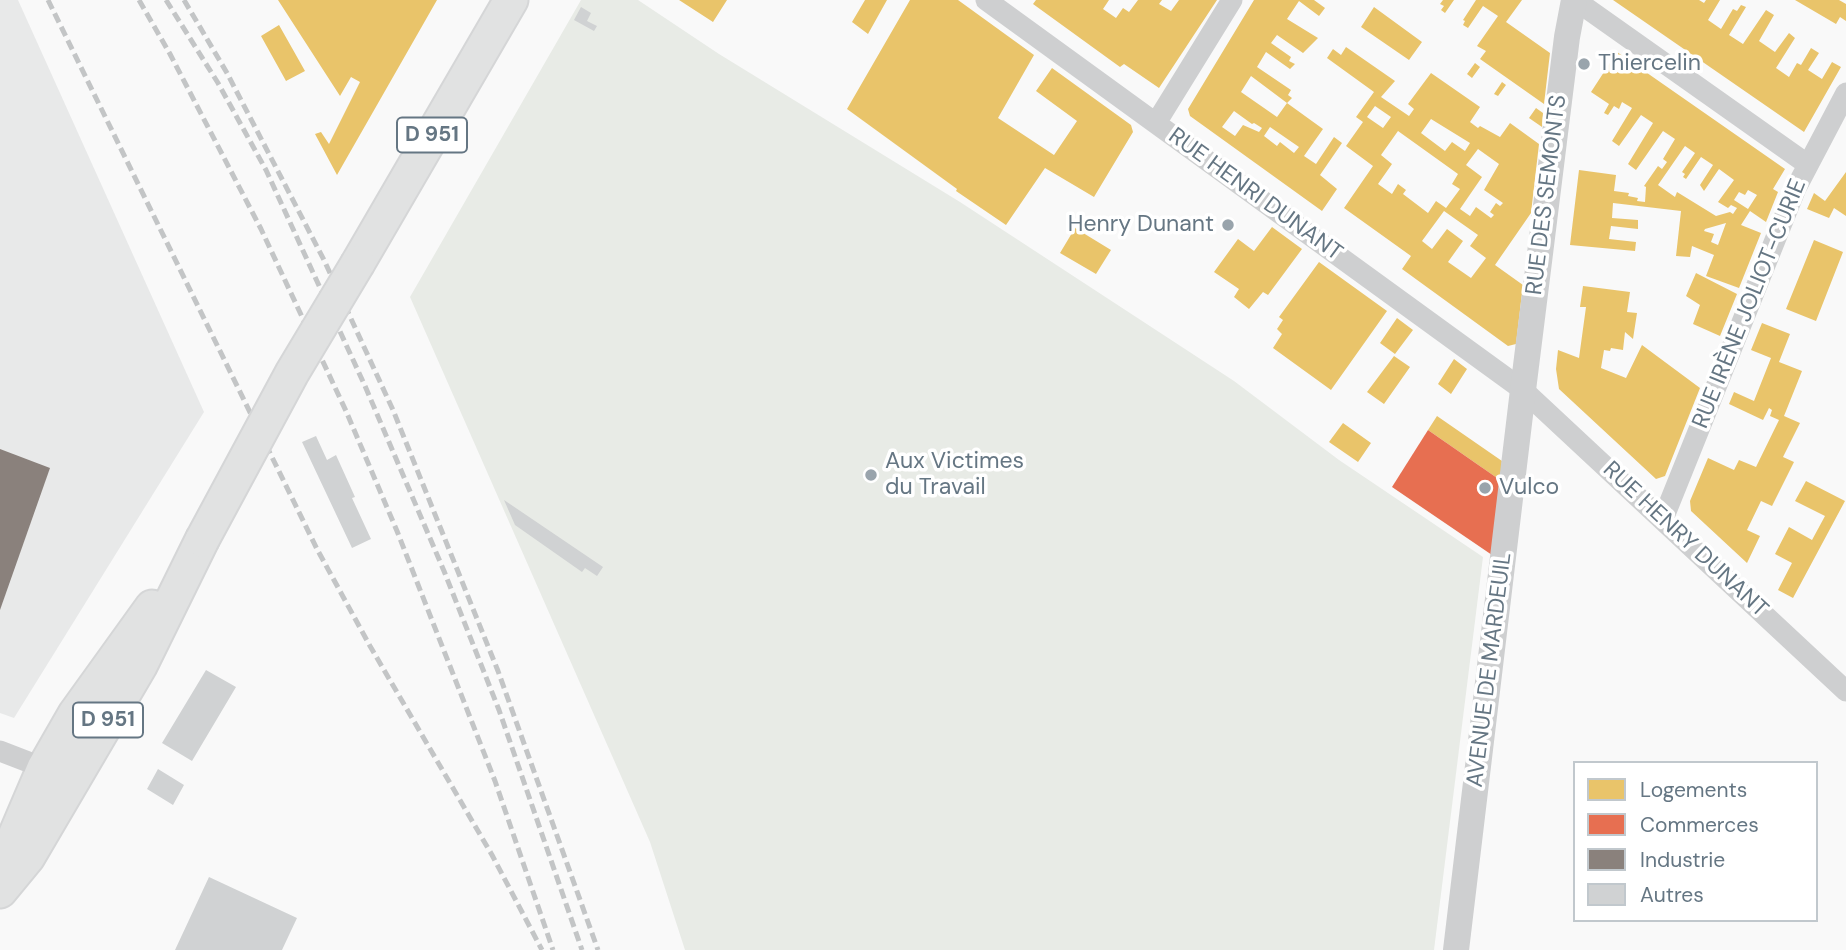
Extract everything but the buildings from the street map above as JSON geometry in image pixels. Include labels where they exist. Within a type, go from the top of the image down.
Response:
[{"type":"main road","name":"D 951","points":[[0,891],[28,857],[140,666],[202,540],[292,373],[508,2]]},
{"type":"main road","name":"D 951","points":[[0,872],[44,768],[75,714],[202,540]]},
{"type":"street","name":"RUE HENRI DUNANT","points":[[986,0],[1522,390]]},
{"type":"street","points":[[1156,123],[1232,0]]},
{"type":"street","points":[[1575,0],[1807,164]]},
{"type":"street","name":"RUE DES SEMONTS","points":[[1522,390],[1567,37],[1575,0]]},
{"type":"street","name":"RUE IRÈNE JOLIOT-CURIE","points":[[1663,519],[1796,188],[1807,164],[1838,129],[1846,93]]},
{"type":"street","name":"RUE HENRY DUNANT","points":[[1522,390],[1846,691]]},
{"type":"street","name":"AVENUE DE MARDEUIL","points":[[1456,950],[1522,390]]},
{"type":"street","points":[[0,751],[44,768]]},
{"type":"shaded area","points":[[0,0],[18,0],[204,412],[14,718],[0,713]]},
{"type":"shaded area","points":[[581,0],[638,0],[719,54],[960,202],[1234,381],[1339,460],[1483,557],[1434,950],[685,950],[650,842],[410,297]]},
{"type":"railway","points":[[48,0],[317,549],[370,646],[492,855],[542,950]]},
{"type":"railway","points":[[139,0],[261,229],[346,411],[397,531],[495,781],[553,950]]},
{"type":"railway","points":[[166,0],[218,83],[266,170],[365,386],[444,571],[499,710],[582,950]]},
{"type":"railway","points":[[184,0],[227,73],[324,260],[393,410],[498,671],[598,950]]},
{"type":"place","name":"Thiercelin","points":[[1584,64]]},
{"type":"place","name":"Henry Dunant","points":[[1228,225]]},
{"type":"place","name":"Aux Victimes du Travail","points":[[871,475]]},
{"type":"place","name":"Vulco","points":[[1485,488]]}]
